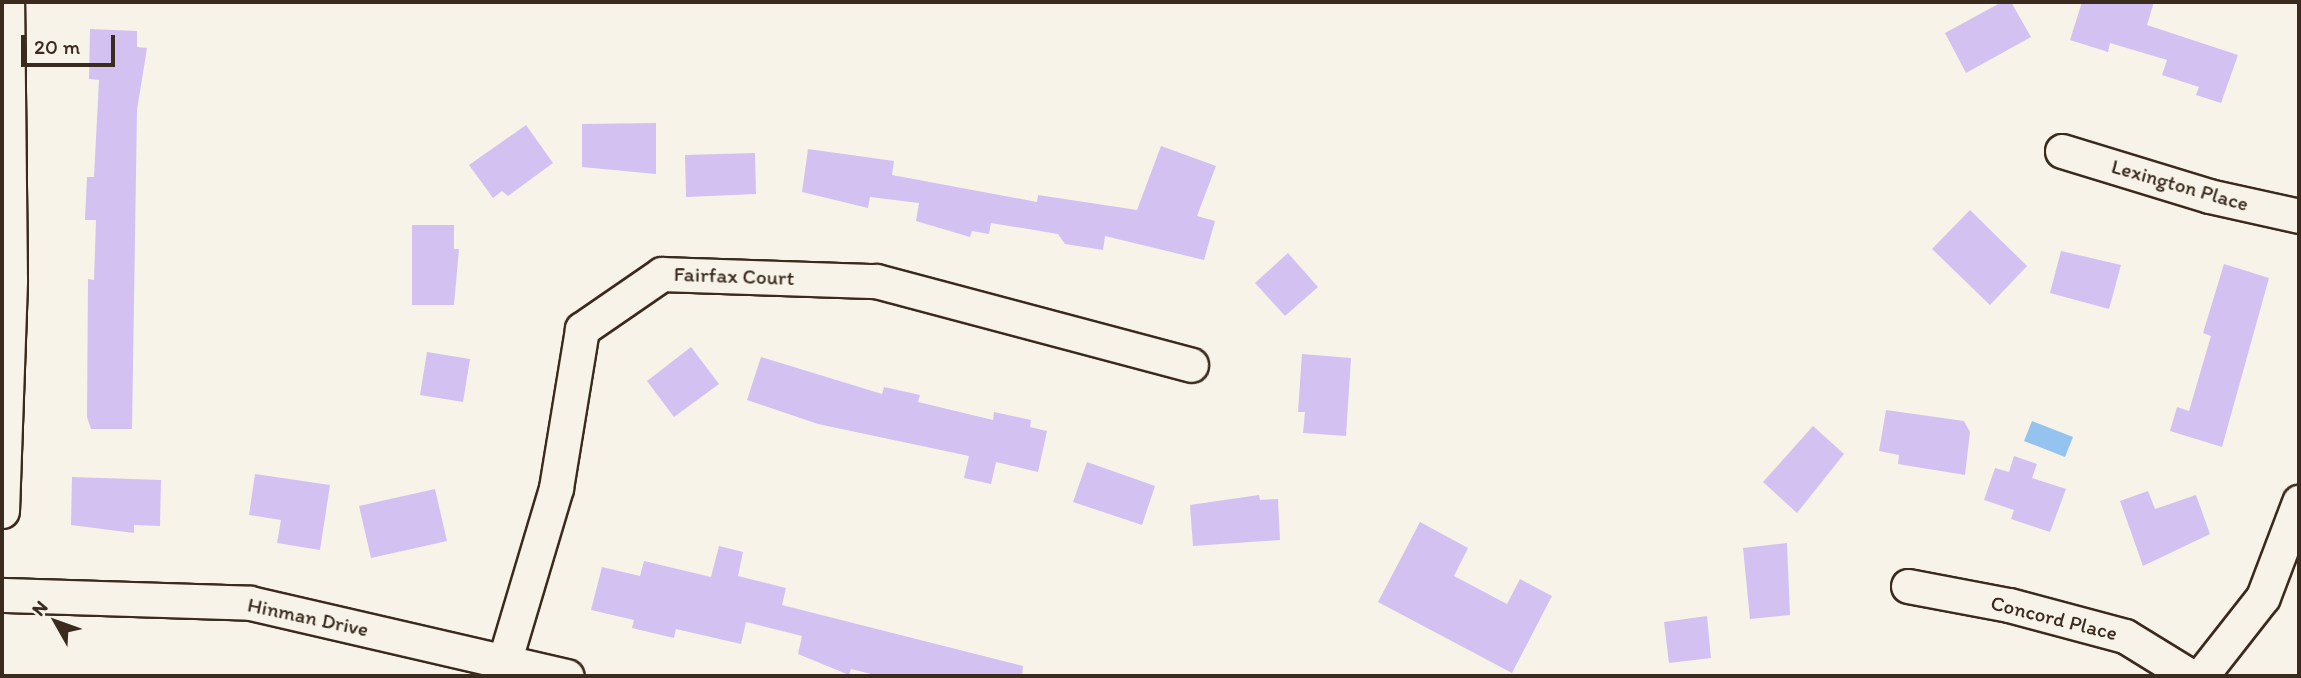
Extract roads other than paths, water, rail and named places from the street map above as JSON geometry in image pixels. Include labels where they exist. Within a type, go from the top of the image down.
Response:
[{"type":"street","points":[[2,511],[10,279],[7,2]]},
{"type":"street","name":"Lexington Place","points":[[2062,151],[2209,196],[2299,216]]},
{"type":"street","name":"Fairfax Court","points":[[503,668],[556,488],[582,329],[663,274],[876,281],[1191,365]]},
{"type":"street","points":[[2201,676],[2263,597],[2299,502]]},
{"type":"street","name":"Concord Place","points":[[1908,586],[2009,605],[2125,636],[2190,676]]},
{"type":"street","name":"Hinman Drive","points":[[2,595],[250,603],[503,668],[567,676]]},
{"type":"water","points":[[2032,421],[2073,437],[2065,457],[2024,441]]}]
